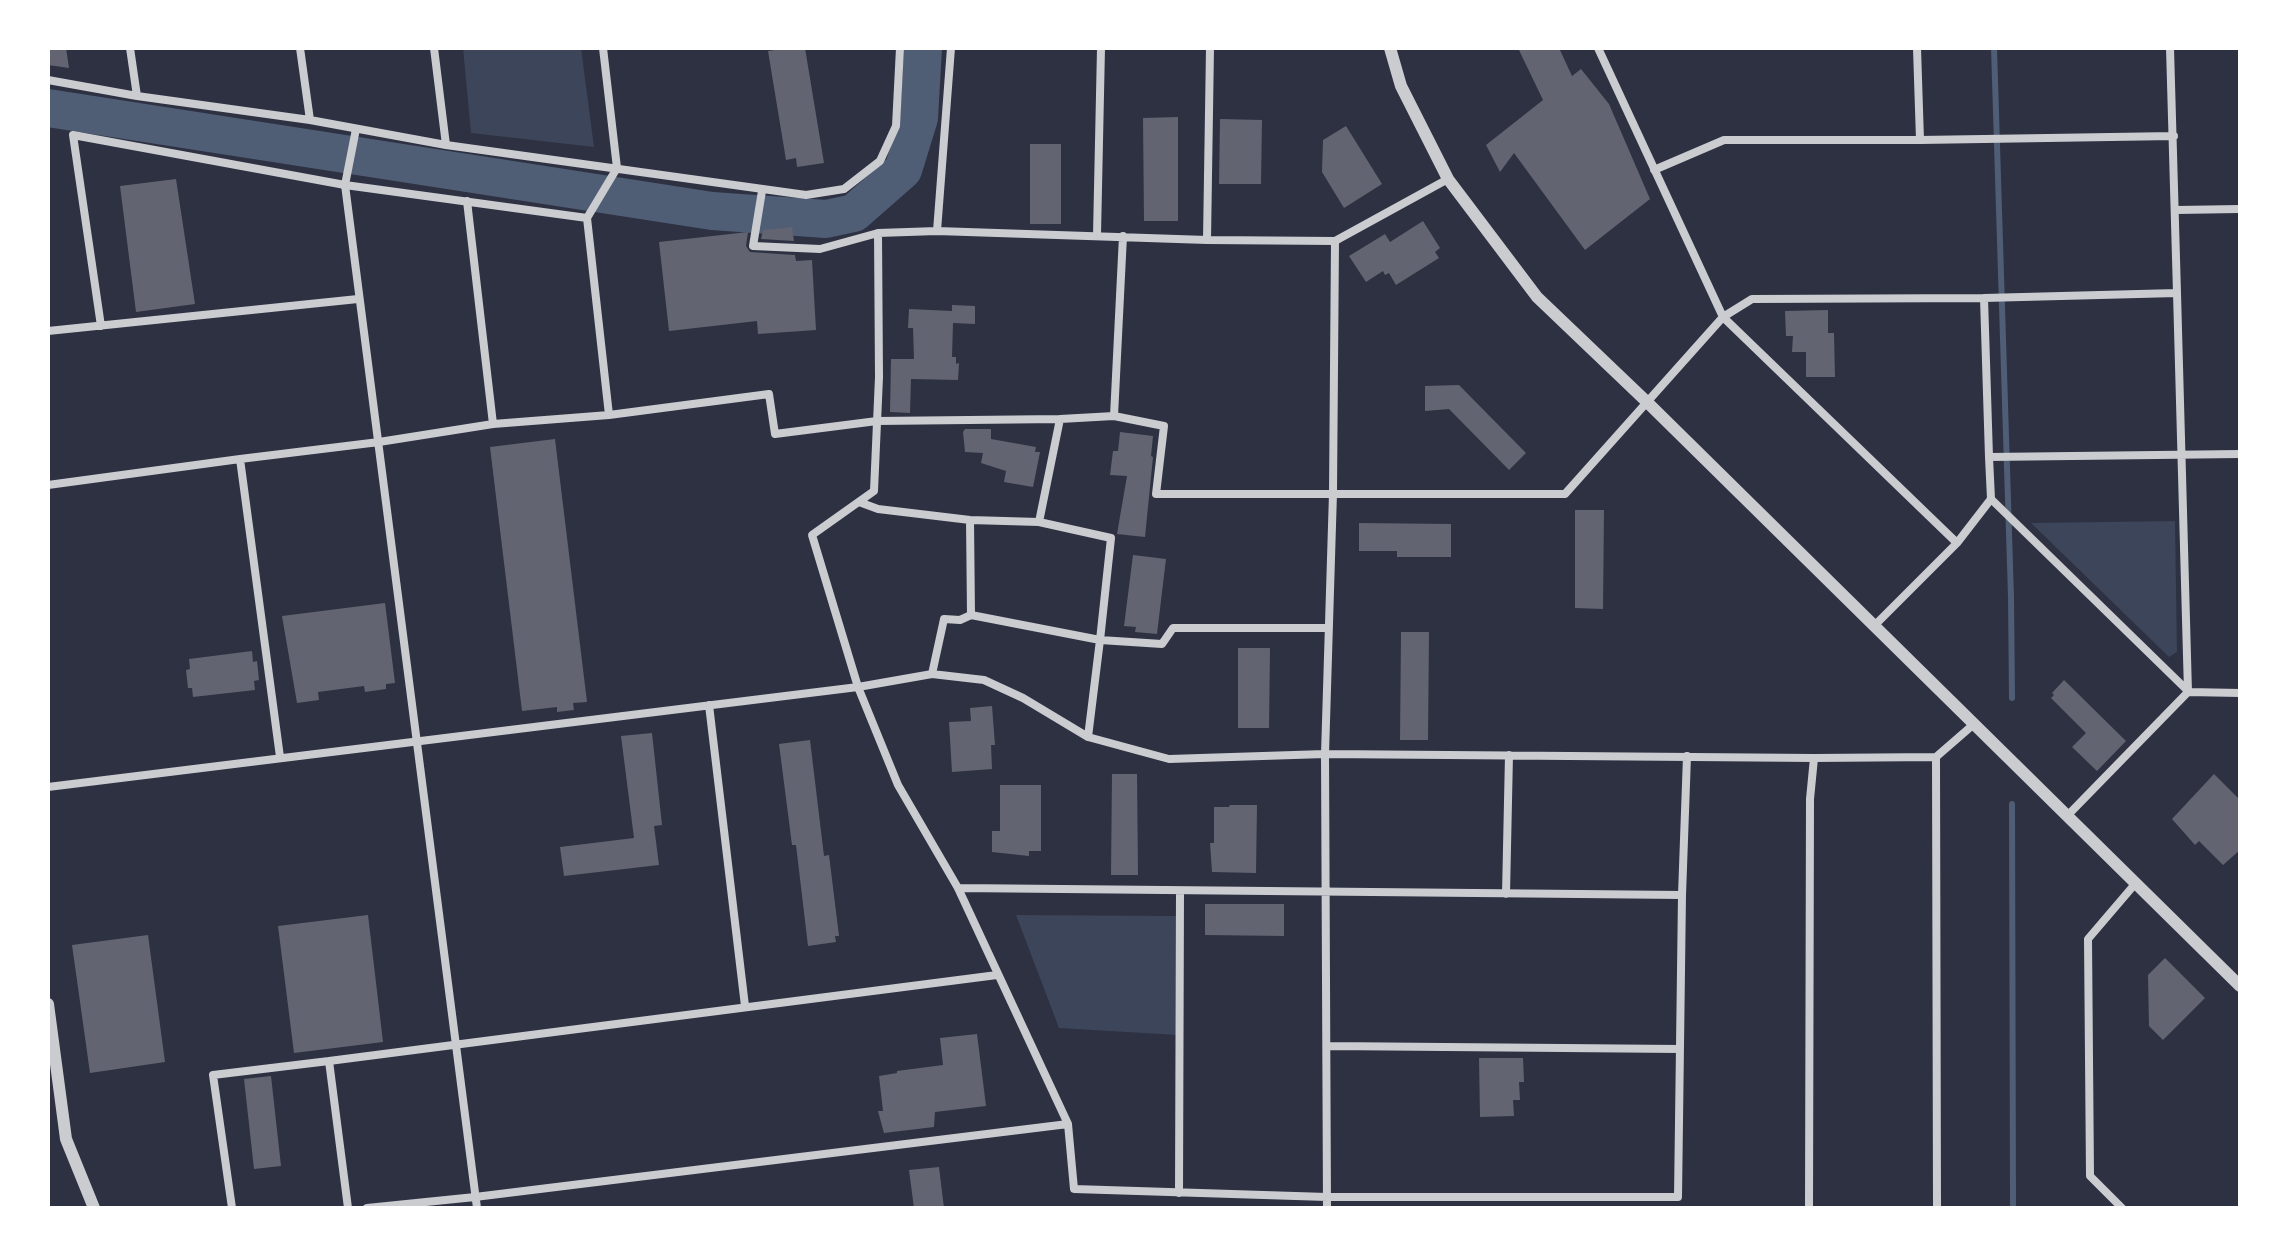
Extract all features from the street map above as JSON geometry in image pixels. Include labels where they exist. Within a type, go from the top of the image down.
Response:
[{"type":"street","points":[[130,48],[137,96]]},
{"type":"street","points":[[300,48],[310,120]]},
{"type":"street","points":[[434,48],[446,145]]},
{"type":"street","points":[[609,415],[587,218],[617,168],[603,48],[610,48]]},
{"type":"street","points":[[48,80],[310,120],[355,134],[806,195],[844,189],[880,161],[896,126],[900,48]]},
{"type":"street","points":[[937,231],[951,48]]},
{"type":"street","points":[[1097,235],[1101,48]]},
{"type":"street","points":[[1207,240],[1210,48]]},
{"type":"street","points":[[1390,48],[1401,86],[1448,179],[1537,297],[2240,986]]},
{"type":"street","points":[[1598,48],[1723,317],[1957,543]]},
{"type":"street","points":[[1917,48],[1920,140]]},
{"type":"street","points":[[2068,815],[2188,692],[2170,48]]},
{"type":"street","points":[[355,134],[345,185],[477,1208]]},
{"type":"street","points":[[101,326],[73,135],[345,185],[587,218]]},
{"type":"street","points":[[1654,170],[1724,140],[2174,136]]},
{"type":"street","points":[[762,191],[753,246],[820,249],[878,233],[937,231],[1335,241],[1448,179]]},
{"type":"street","points":[[467,201],[493,424]]},
{"type":"street","points":[[2176,210],[2240,209]]},
{"type":"street","points":[[878,233],[874,491],[812,535],[858,687],[898,785],[958,888],[1068,1124],[1074,1189],[1327,1197],[1678,1197],[1687,756]]},
{"type":"street","points":[[1114,416],[1123,236]]},
{"type":"street","points":[[1327,1208],[1325,754],[1333,493],[1335,241]]},
{"type":"street","points":[[48,485],[493,424],[609,415],[769,394],[775,434],[877,421],[1114,416],[1164,426],[1156,494],[1565,494],[1723,317],[1752,299],[2177,293]]},
{"type":"street","points":[[1874,626],[1957,543],[1991,499],[1994,457],[1984,298]]},
{"type":"street","points":[[48,331],[358,299]]},
{"type":"street","points":[[1039,522],[1060,419]]},
{"type":"street","points":[[1994,457],[2240,454]]},
{"type":"street","points":[[240,459],[280,757]]},
{"type":"street","points":[[1991,499],[2188,692],[2240,693]]},
{"type":"street","points":[[859,502],[878,509],[970,520],[1039,522],[1111,538],[1088,737]]},
{"type":"street","points":[[970,520],[971,615]]},
{"type":"street","points":[[932,674],[944,619],[960,620],[971,615],[1100,640],[1162,644],[1173,628],[1327,628]]},
{"type":"street","points":[[48,787],[858,687],[932,674],[984,680],[1023,698],[1088,737],[1169,759],[1325,754],[1936,757],[1974,724]]},
{"type":"street","points":[[709,705],[745,1006]]},
{"type":"street","points":[[1506,894],[1509,755]]},
{"type":"street","points":[[1936,757],[1937,1208]]},
{"type":"street","points":[[1809,1208],[1810,799],[1814,758]]},
{"type":"street","points":[[2122,1208],[2090,1176],[2088,939],[2135,884]]},
{"type":"street","points":[[958,888],[1682,895]]},
{"type":"street","points":[[1179,1193],[1180,891]]},
{"type":"street","points":[[232,1208],[213,1075],[997,975]]},
{"type":"street","points":[[48,1004],[66,1139],[94,1208]]},
{"type":"street","points":[[1328,1046],[1680,1049]]},
{"type":"street","points":[[329,1061],[348,1208]]},
{"type":"street","points":[[367,1208],[1068,1124]]},
{"type":"shaded area","points":[[463,48],[581,48],[594,147],[471,133]]},
{"type":"shaded area","points":[[2175,521],[2177,652],[2169,657],[2031,523]]},
{"type":"shaded area","points":[[1016,915],[1181,916],[1177,1035],[1059,1028]]},
{"type":"building","points":[[48,48],[66,48],[69,68],[48,65]]},
{"type":"building","points":[[805,48],[824,163],[797,167],[796,158],[786,160],[768,51]]},
{"type":"building","points":[[1518,48],[1559,48],[1572,76],[1581,69],[1609,104],[1650,199],[1585,250],[1514,153],[1500,172],[1486,145],[1543,100]]},
{"type":"building","points":[[1178,117],[1178,221],[1144,221],[1143,118]]},
{"type":"building","points":[[1220,119],[1262,120],[1261,184],[1219,184]]},
{"type":"building","points":[[1346,126],[1382,184],[1344,208],[1322,172],[1323,140]]},
{"type":"building","points":[[1030,144],[1061,144],[1061,224],[1030,224]]},
{"type":"building","points":[[176,179],[195,304],[136,312],[120,186]]},
{"type":"building","points":[[1423,221],[1440,248],[1435,252],[1439,258],[1396,285],[1389,273],[1385,275],[1383,271],[1366,282],[1349,256],[1385,234],[1390,242]]},
{"type":"building","points":[[792,227],[794,241],[761,239],[763,230]]},
{"type":"building","points":[[748,232],[746,246],[750,252],[795,255],[796,261],[812,260],[816,330],[758,334],[757,321],[669,331],[659,242]]},
{"type":"building","points":[[952,305],[975,306],[975,324],[953,323],[952,357],[956,357],[956,364],[959,363],[958,380],[911,379],[910,413],[890,412],[891,359],[914,359],[913,328],[908,328],[909,309],[952,311]]},
{"type":"building","points":[[1828,310],[1828,333],[1834,333],[1835,377],[1806,377],[1806,352],[1792,352],[1793,336],[1786,336],[1785,311]]},
{"type":"building","points":[[1459,385],[1526,453],[1509,470],[1449,409],[1425,411],[1425,386]]},
{"type":"building","points":[[965,429],[991,429],[991,439],[1036,447],[1035,452],[1040,452],[1033,487],[1004,482],[1006,471],[981,463],[983,453],[965,452]]},
{"type":"building","points":[[1120,432],[1153,436],[1145,537],[1117,534],[1127,476],[1110,475],[1113,451],[1118,451]]},
{"type":"building","points":[[555,439],[587,702],[573,703],[574,710],[557,712],[557,707],[522,711],[490,447]]},
{"type":"building","points":[[1575,510],[1604,510],[1603,609],[1575,608]]},
{"type":"building","points":[[1359,523],[1451,524],[1451,557],[1397,557],[1397,551],[1359,551]]},
{"type":"building","points":[[1133,555],[1166,559],[1157,634],[1135,632],[1136,627],[1124,626]]},
{"type":"building","points":[[385,603],[395,683],[386,684],[386,689],[365,692],[364,686],[318,692],[319,700],[297,703],[282,616]]},
{"type":"building","points":[[1401,632],[1429,632],[1428,740],[1400,740]]},
{"type":"building","points":[[1238,648],[1270,648],[1269,728],[1238,728]]},
{"type":"building","points":[[252,651],[253,662],[257,661],[259,680],[254,681],[255,690],[193,697],[192,688],[188,688],[186,670],[190,669],[189,659]]},
{"type":"building","points":[[2064,680],[2126,741],[2097,771],[2072,747],[2086,733],[2051,698]]},
{"type":"building","points":[[992,706],[995,745],[991,745],[992,769],[952,772],[949,722],[971,721],[970,708]]},
{"type":"building","points":[[652,733],[662,825],[654,826],[659,865],[564,876],[560,847],[634,838],[621,736]]},
{"type":"building","points":[[810,740],[824,856],[829,855],[839,936],[835,936],[836,942],[808,946],[796,845],[792,845],[779,744]]},
{"type":"building","points":[[1112,774],[1137,774],[1138,875],[1111,875]]},
{"type":"building","points":[[2214,774],[2240,800],[2240,850],[2223,865],[2199,841],[2195,845],[2172,819]]},
{"type":"building","points":[[1000,785],[1041,785],[1041,851],[1029,851],[1029,856],[992,852],[992,831],[1000,831]]},
{"type":"building","points":[[1257,805],[1256,873],[1212,872],[1210,843],[1214,843],[1214,807]]},
{"type":"building","points":[[1205,904],[1284,904],[1284,936],[1205,935]]},
{"type":"building","points":[[368,915],[383,1042],[294,1053],[278,926]]},
{"type":"building","points":[[148,935],[165,1062],[90,1073],[72,945]]},
{"type":"building","points":[[2165,958],[2205,998],[2163,1040],[2149,1026],[2148,975]]},
{"type":"building","points":[[977,1034],[986,1106],[935,1112],[934,1127],[884,1133],[878,1111],[883,1111],[879,1076],[943,1065],[940,1038]]},
{"type":"building","points":[[1479,1058],[1523,1058],[1524,1082],[1519,1082],[1520,1100],[1513,1100],[1514,1116],[1480,1117]]},
{"type":"building","points":[[271,1076],[281,1166],[254,1169],[244,1079]]},
{"type":"building","points":[[939,1167],[944,1208],[914,1208],[909,1170]]},
{"type":"waterway","points":[[48,108],[712,211],[826,219],[854,213],[903,170],[919,118],[923,48]]},
{"type":"waterway","points":[[1994,48],[2012,698]]},
{"type":"waterway","points":[[2012,804],[2013,1208]]}]
